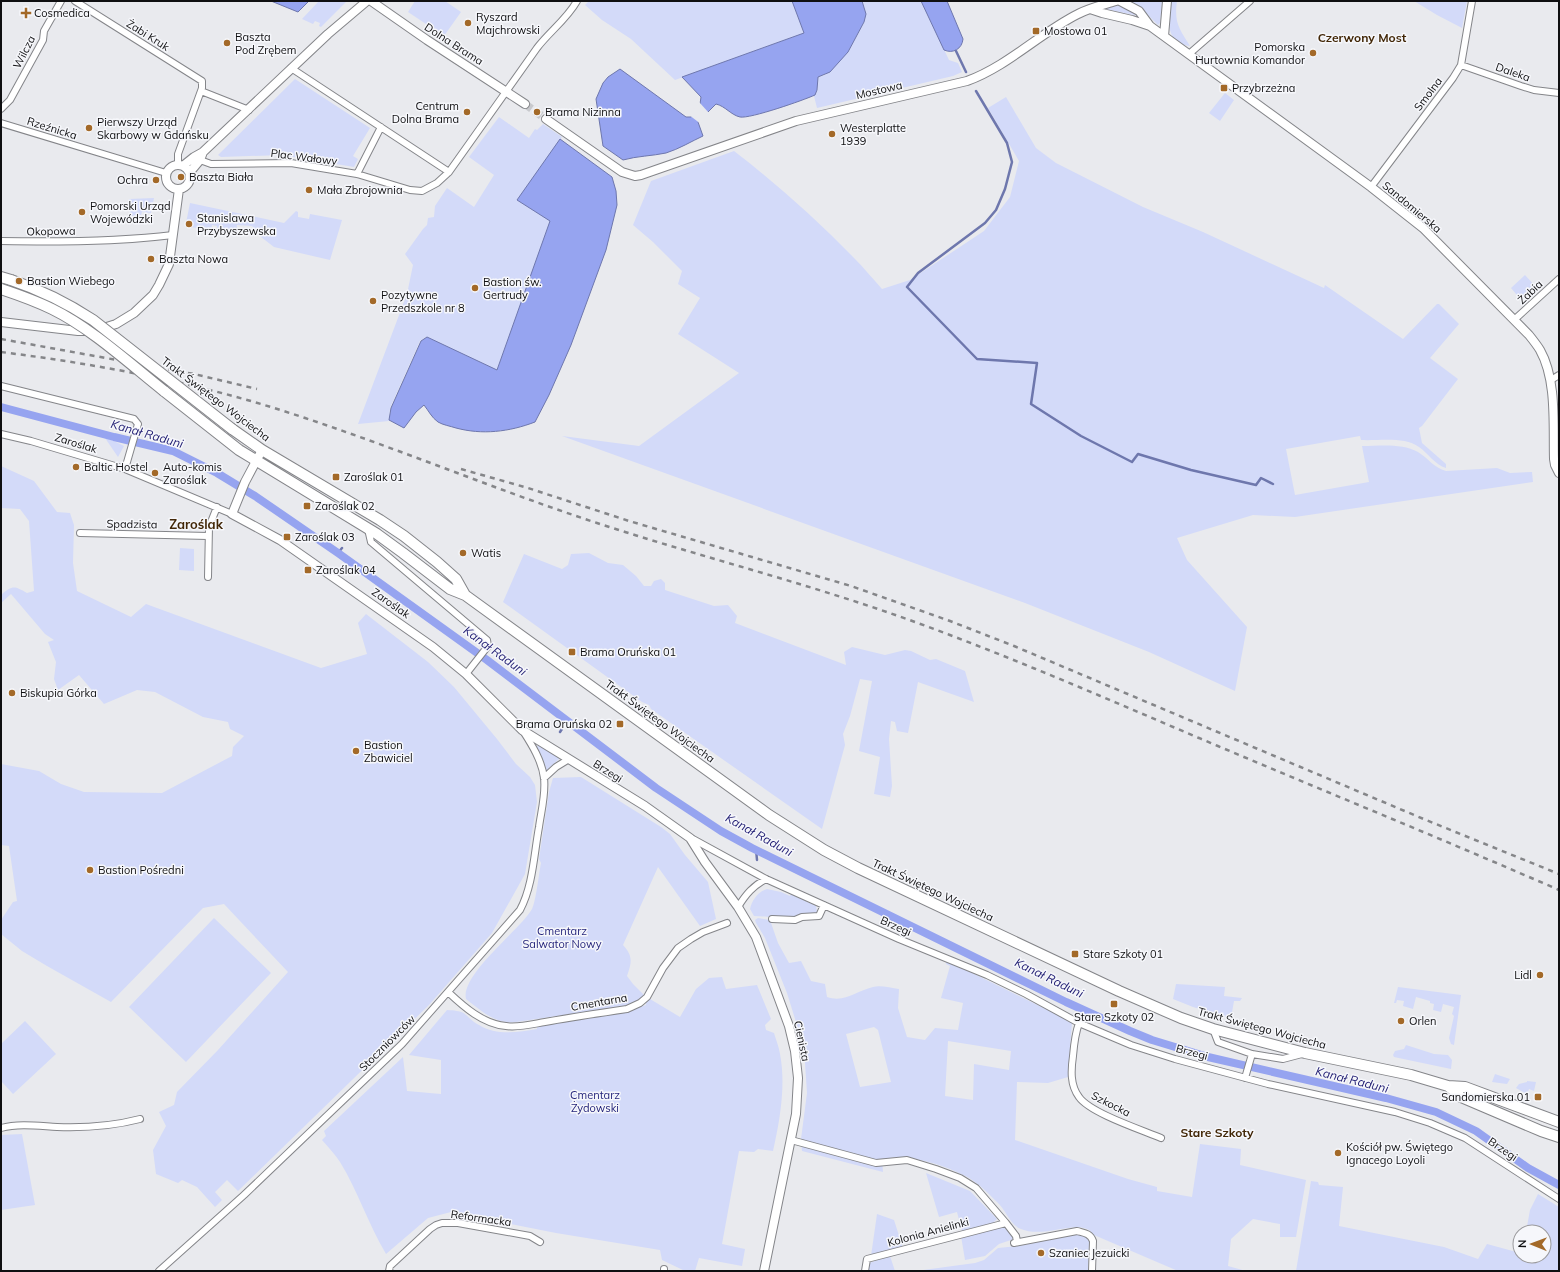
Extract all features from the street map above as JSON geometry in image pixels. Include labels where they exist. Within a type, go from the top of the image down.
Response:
[{"type":"main road","name":"Trakt Świętego Wojciecha","points":[[1,277],[38,290],[72,306],[94,320],[232,429],[262,450],[380,520],[404,536],[456,579],[465,595]]},
{"type":"main road","name":"Trakt Świętego Wojciecha","points":[[1,289],[27,297],[54,310],[83,327],[256,462],[368,529],[403,553],[450,589],[465,595],[769,815],[824,850],[863,870],[1148,1004],[1213,1029],[1306,1053],[1411,1075],[1448,1086],[1465,1087],[1559,1122]]},
{"type":"main road","name":"Trakt Świętego Wojciecha","points":[[1448,1086],[1460,1097],[1559,1137]]},
{"type":"street","name":"Wilcza","points":[[1,109],[10,100],[43,40],[44,31],[61,1]]},
{"type":"street","name":"Żabi Kruk","points":[[75,1],[198,77],[202,81],[201,91]]},
{"type":"street","points":[[202,156],[194,157],[181,165],[170,167],[166,174],[168,184],[177,189],[183,188],[189,183],[191,176],[190,172],[202,156],[291,68],[328,34],[368,1]]},
{"type":"street","name":"Dolna Brama","points":[[371,1],[427,40],[525,104]]},
{"type":"street","name":"Plac Wałowy","points":[[202,156],[211,164],[282,162],[357,174],[410,190],[427,190],[449,172],[537,48],[567,16],[577,1]]},
{"type":"street","name":"Mostowa","points":[[546,119],[622,172],[635,176],[647,174],[796,121],[967,81],[991,70],[1070,18],[1090,9],[1116,1]]},
{"type":"street","name":"Sandomierska","points":[[1120,1],[1139,11],[1150,26]]},
{"type":"street","points":[[1164,36],[1167,1]]},
{"type":"street","points":[[1189,54],[1250,1]]},
{"type":"street","name":"Smolna","points":[[1371,187],[1453,78],[1461,65],[1472,1]]},
{"type":"street","name":"Sandomierska","points":[[1090,9],[1150,26],[1371,187],[1423,228],[1529,335],[1540,350],[1547,364],[1551,380],[1554,459],[1559,473]]},
{"type":"street","name":"Daleka","points":[[1461,65],[1534,90],[1559,93]]},
{"type":"street","points":[[291,68],[429,157],[449,172]]},
{"type":"street","points":[[190,172],[181,165],[178,154],[201,91],[249,110]]},
{"type":"street","name":"Rzeźnicka","points":[[1,123],[166,174]]},
{"type":"street","points":[[357,174],[381,127]]},
{"type":"street","points":[[1,322],[78,331],[94,331],[116,324],[134,313],[153,295],[169,264],[174,222],[177,213],[177,189]]},
{"type":"street","name":"Okopowa","points":[[1,241],[57,242],[138,239],[173,235]]},
{"type":"street","name":"Żabia","points":[[1514,320],[1559,279]]},
{"type":"street","points":[[1551,380],[1559,375]]},
{"type":"street","points":[[1,386],[134,419],[138,424],[125,469]]},
{"type":"street","name":"Zaroślak","points":[[1,434],[31,441],[125,469],[217,507],[280,540],[427,642],[466,674],[522,730]]},
{"type":"street","points":[[232,514],[248,476],[262,450]]},
{"type":"street","points":[[208,577],[209,527],[217,507]]},
{"type":"street","points":[[368,529],[371,542],[487,640],[488,646],[466,674]]},
{"type":"street","name":"Spadzista","points":[[80,533],[208,536]]},
{"type":"street","name":"Brzegi","points":[[522,730],[645,806],[690,838],[766,879],[899,940],[987,975],[1079,1023],[1131,1045],[1175,1059],[1246,1076],[1294,1091],[1344,1100],[1395,1112],[1430,1123],[1465,1138],[1559,1199]]},
{"type":"street","name":"Stoczniowców","points":[[159,1271],[244,1195],[402,1044],[515,916],[524,902],[531,878],[543,799],[544,778],[534,750],[522,730]]},
{"type":"street","points":[[544,778],[556,767],[569,759]]},
{"type":"street","name":"Cienista","points":[[690,838],[705,862],[738,907],[756,937],[789,1026],[796,1058],[798,1090],[796,1114],[764,1271]]},
{"type":"street","points":[[738,907],[745,895],[755,884],[766,879]]},
{"type":"street","points":[[772,919],[795,920],[802,917],[819,916],[824,905]]},
{"type":"street","name":"Cmentarna","points":[[448,992],[464,1006],[481,1017],[494,1023],[506,1026],[524,1025],[627,1009],[640,1003],[647,997],[663,968],[678,948],[691,938],[727,923]]},
{"type":"street","name":"Szkocka","points":[[1079,1023],[1074,1041],[1072,1075],[1075,1090],[1079,1098],[1097,1111],[1161,1138]]},
{"type":"street","points":[[1213,1029],[1218,1042],[1252,1054],[1283,1059],[1306,1053]]},
{"type":"street","points":[[1246,1076],[1252,1054]]},
{"type":"street","points":[[1,1128],[13,1126],[74,1128],[140,1119]]},
{"type":"street","points":[[791,1140],[876,1163],[907,1160],[960,1178],[976,1188],[1016,1236],[1015,1242],[1077,1231],[1091,1236],[1093,1241],[1092,1271]]},
{"type":"street","name":"Reformacka","points":[[389,1271],[390,1266],[430,1229],[442,1223],[458,1223],[530,1236],[540,1242]]},
{"type":"street","name":"Kolonia Anielinki","points":[[865,1271],[867,1259],[1006,1223]]},
{"type":"green space","points":[[319,1],[347,1],[321,27],[319,26],[320,23],[315,21],[313,24],[302,19]]},
{"type":"green space","points":[[415,1],[445,1],[461,12],[444,36],[408,12]]},
{"type":"green space","points":[[589,1],[792,1],[804,33],[675,80],[631,39],[602,20],[585,5]]},
{"type":"green space","points":[[862,1],[921,1],[949,60],[958,63],[962,72],[953,76],[817,108],[814,96],[816,94],[818,77],[825,75],[848,52],[864,23],[865,9]]},
{"type":"green space","points":[[1130,1],[1162,1],[1160,23],[1158,25],[1143,10],[1130,3]]},
{"type":"green space","points":[[1170,1],[1177,1],[1176,15],[1178,25],[1190,46],[1182,44],[1172,35],[1169,23]]},
{"type":"green space","points":[[1414,1],[1467,1],[1462,28],[1437,15]]},
{"type":"green space","points":[[1115,5],[1127,8],[1139,16],[1105,9]]},
{"type":"green space","points":[[295,79],[370,128],[353,156],[358,159],[354,167],[282,155],[221,157],[218,155]]},
{"type":"green space","points":[[1225,93],[1234,100],[1220,121],[1209,113]]},
{"type":"green space","points":[[1006,97],[1036,148],[1056,163],[1143,207],[1203,232],[1324,288],[1325,285],[1403,339],[1437,304],[1439,304],[1459,324],[1430,358],[1458,379],[1419,428],[1422,443],[1446,464],[1446,468],[1435,462],[1419,447],[1406,441],[1399,440],[1361,440],[1360,436],[1286,449],[1295,495],[1369,482],[1362,446],[1398,446],[1412,449],[1422,454],[1438,468],[1446,471],[1497,468],[1510,473],[1532,472],[1533,482],[1295,517],[1253,515],[1177,538],[1187,560],[1247,627],[1235,691],[1149,652],[1025,603],[562,436],[639,446],[739,373],[678,334],[700,298],[678,284],[682,271],[653,242],[633,225],[651,181],[734,151],[766,176],[811,216],[858,262],[882,289],[910,280],[984,231],[1010,197],[1019,161],[988,108]]},
{"type":"green space","points":[[499,117],[529,138],[535,129],[537,130],[543,124],[562,137],[518,200],[551,221],[497,370],[426,337],[420,341],[390,408],[389,421],[358,424],[407,294],[413,265],[405,254],[427,225],[428,218],[434,217],[435,206],[447,188],[474,207],[494,175],[469,157]]},
{"type":"green space","points":[[154,198],[151,213],[142,212],[141,215],[130,216],[129,199]]},
{"type":"green space","points":[[190,203],[284,223],[296,211],[298,212],[298,217],[309,219],[310,214],[342,220],[330,260],[274,247],[261,237],[252,226],[237,225],[236,233],[217,231],[217,226],[212,225],[211,230],[190,227],[189,224],[186,223]]},
{"type":"green space","points":[[1525,275],[1536,287],[1521,300],[1511,288]]},
{"type":"green space","points":[[105,438],[124,446],[118,457]]},
{"type":"green space","points":[[1,466],[34,481],[57,512],[70,513],[74,525],[73,563],[77,591],[131,617],[146,604],[321,668],[367,654],[358,623],[366,614],[428,662],[454,687],[516,764],[530,777],[535,785],[537,802],[525,874],[492,933],[429,1005],[238,1191],[227,1180],[215,1192],[222,1200],[215,1207],[197,1187],[182,1180],[178,1183],[156,1174],[153,1150],[166,1126],[159,1112],[174,1105],[177,1092],[218,1050],[288,972],[224,904],[203,908],[111,1002],[22,951],[1,934],[1,920],[13,902],[17,901],[9,846],[1,845],[1,764],[39,771],[61,784],[84,792],[162,793],[232,756],[233,747],[244,736],[230,729],[228,722],[203,717],[155,692],[137,690],[104,704],[79,675],[58,690],[54,679],[56,662],[48,642],[54,640],[45,634],[11,594],[1,603],[1,595],[8,589],[16,588],[27,593],[34,591],[29,521],[20,509],[1,508]]},
{"type":"green space","points":[[180,548],[194,549],[194,571],[179,570]]},
{"type":"green space","points":[[589,553],[608,563],[623,565],[636,576],[644,586],[651,586],[654,581],[661,579],[665,583],[665,590],[714,606],[728,605],[737,616],[735,623],[846,665],[844,652],[852,647],[885,655],[905,650],[911,651],[930,660],[936,659],[965,671],[974,702],[918,682],[908,733],[897,731],[895,722],[891,721],[889,739],[892,786],[890,797],[874,794],[880,757],[859,751],[872,681],[860,679],[850,716],[843,734],[845,745],[822,829],[651,709],[649,705],[642,702],[503,602],[524,554],[562,569],[568,565],[571,554]]},
{"type":"green space","points":[[538,745],[560,758],[547,770],[545,769],[544,762],[537,747]]},
{"type":"green space","name":"Cmentarz Salwator Nowy","points":[[581,777],[670,834],[685,855],[708,882],[716,919],[700,926],[658,867],[623,945],[629,953],[631,959],[627,976],[645,996],[640,1000],[626,1006],[516,1022],[495,1019],[466,999],[467,989],[472,978],[481,966],[516,929],[532,909],[541,863],[539,859],[549,792],[553,778]]},
{"type":"green space","points":[[767,889],[781,892],[790,896],[791,894],[816,906],[817,912],[815,914],[790,918],[754,916],[750,909],[752,902],[756,896]]},
{"type":"green space","points":[[214,918],[271,973],[186,1062],[129,1007]]},
{"type":"green space","points":[[758,918],[770,920],[778,943],[789,963],[801,961],[811,981],[825,984],[827,997],[839,999],[845,998],[876,986],[899,989],[898,1008],[907,1037],[925,1040],[935,1028],[958,1030],[963,1003],[941,998],[950,966],[946,964],[946,962],[958,966],[1072,1022],[1068,1077],[1048,1083],[1017,1082],[1015,1140],[1128,1179],[1157,1187],[1157,1191],[1192,1197],[1200,1144],[1241,1149],[1240,1165],[1306,1180],[1296,1237],[1280,1237],[1280,1224],[1253,1219],[1231,1239],[1228,1266],[1246,1271],[1178,1271],[1094,1235],[1087,1229],[1081,1227],[1038,1232],[1021,1229],[1011,1221],[1000,1205],[976,1183],[960,1173],[927,1161],[903,1158],[882,1159],[883,1172],[802,1151],[801,1139],[807,1093],[804,1048],[787,993],[765,938],[755,920]],"holes":[[[874,1027],[878,1030],[891,1082],[860,1087],[846,1034]],[[948,1041],[1011,1051],[1009,1070],[974,1064],[973,1100],[945,1096]]]},
{"type":"green space","name":"Cmentarz Żydowski","points":[[722,977],[726,989],[757,985],[771,1019],[765,1025],[766,1030],[774,1033],[782,1066],[781,1102],[773,1151],[758,1149],[754,1152],[739,1151],[722,1244],[745,1249],[742,1266],[699,1258],[695,1271],[685,1271],[662,1260],[660,1250],[556,1233],[451,1212],[428,1218],[386,1254],[340,1162],[322,1140],[326,1136],[324,1131],[403,1057],[407,1091],[441,1094],[441,1060],[409,1055],[447,1010],[466,1014],[479,1025],[493,1031],[500,1032],[537,1029],[537,1026],[628,1011],[646,1005],[646,1002],[650,999],[680,1017],[696,989],[709,978]]},
{"type":"green space","points":[[1176,984],[1225,987],[1224,996],[1242,998],[1240,1001],[1234,1001],[1231,1018],[1229,1018],[1173,999]]},
{"type":"green space","points":[[1398,987],[1461,995],[1454,1045],[1451,1044],[1449,1038],[1454,1016],[1452,1014],[1454,1007],[1443,1004],[1441,1012],[1433,1010],[1434,1004],[1430,1003],[1430,1001],[1416,997],[1413,1009],[1403,1006],[1404,1001],[1397,1000],[1396,1003],[1394,1003]]},
{"type":"green space","points":[[25,1021],[56,1054],[13,1094],[1,1081],[1,1044]]},
{"type":"green space","points":[[1406,1045],[1434,1054],[1448,1055],[1452,1060],[1451,1069],[1394,1057],[1393,1055],[1395,1051],[1404,1049]]},
{"type":"green space","points":[[1495,1074],[1510,1079],[1507,1084],[1492,1082]]},
{"type":"green space","points":[[1527,1081],[1536,1082],[1534,1091],[1529,1089],[1527,1094],[1516,1088],[1519,1084]]},
{"type":"green space","points":[[22,1134],[35,1205],[1,1210],[1,1135]]},
{"type":"green space","points":[[926,1173],[970,1191],[997,1219],[993,1223],[962,1231],[957,1212],[939,1217]]},
{"type":"green space","points":[[1311,1181],[1318,1182],[1319,1185],[1343,1187],[1339,1226],[1444,1247],[1478,1259],[1487,1244],[1512,1251],[1512,1264],[1552,1264],[1552,1224],[1527,1224],[1530,1210],[1538,1194],[1559,1207],[1559,1271],[1296,1271]]},
{"type":"green space","points":[[877,1214],[894,1220],[903,1248],[871,1256]]},
{"type":"green space","points":[[1004,1226],[1014,1239],[999,1244],[985,1256],[965,1260],[961,1236]]},
{"type":"green space","name":"Szaniec Jezuicki","points":[[1076,1234],[1086,1236],[1089,1241],[1088,1271],[916,1271],[975,1263],[984,1260],[998,1248],[1019,1246]]},
{"type":"green space","points":[[890,1256],[895,1271],[867,1271],[869,1263]]},
{"type":"water","points":[[271,1],[309,1],[298,12]]},
{"type":"water","points":[[792,1],[862,1],[866,14],[864,22],[848,52],[830,72],[818,77],[815,95],[777,109],[746,117],[737,116],[716,104],[698,122],[703,136],[666,153],[623,160],[603,146],[596,99],[603,83],[608,77],[620,69],[686,117],[691,117],[700,104],[701,97],[682,77],[804,33]]},
{"type":"water","points":[[921,1],[947,1],[963,39],[959,48],[954,51],[944,50]]},
{"type":"water","points":[[560,139],[612,177],[616,191],[617,205],[606,250],[571,345],[549,395],[535,422],[505,430],[486,432],[466,430],[438,422],[424,405],[416,412],[404,428],[389,420],[391,408],[421,341],[427,337],[497,370],[550,221],[517,200]]},
{"type":"pier","points":[[699,102],[709,113],[701,124],[689,115]]},
{"type":"waterway","points":[[956,51],[966,72]]},
{"type":"waterway","points":[[976,91],[1007,143],[1012,162],[1005,189],[996,210],[985,223],[918,273],[907,287],[977,359],[1037,363],[1031,404],[1081,436],[1132,462],[1138,454],[1191,470],[1256,485],[1261,478],[1273,484]]},
{"type":"waterway","name":"Kanał Raduni","points":[[1,407],[173,451],[217,473],[255,496],[338,553],[487,660],[656,788],[721,831],[752,848],[1066,1002],[1130,1031],[1152,1040],[1208,1057],[1386,1098],[1436,1112],[1476,1131],[1528,1168],[1559,1185]]},
{"type":"waterway","name":"Kanał Raduni","points":[[338,553],[342,548]]},
{"type":"waterway","points":[[560,732],[562,729],[563,716]]},
{"type":"waterway","name":"Kanał Raduni","points":[[756,849],[757,860]]},
{"type":"tunnel","points":[[525,104],[546,119]]},
{"type":"railway","points":[[1,339],[194,374],[257,389]]},
{"type":"railway","points":[[1,352],[67,361],[165,379],[261,404],[382,445],[582,518],[832,594],[915,622],[1058,678],[1559,890]]},
{"type":"railway","points":[[461,469],[528,488],[629,521],[851,586],[950,621],[1014,646],[1426,820],[1559,874]]},
{"type":"place","name":"Cosmedica","points":[[26,13]]},
{"type":"place","name":"Ryszard Majchrowski","points":[[468,23]]},
{"type":"place","name":"Mostowa 01","points":[[1036,31]]},
{"type":"place","name":"Baszta Pod Zrębem","points":[[227,43]]},
{"type":"place","name":"Pomorska Hurtownia Komandor","points":[[1313,53]]},
{"type":"place","name":"Przybrzeżna","points":[[1224,88]]},
{"type":"place","name":"Centrum Dolna Brama","points":[[467,112]]},
{"type":"place","name":"Brama Nizinna","points":[[537,112]]},
{"type":"place","name":"Pierwszy Urząd Skarbowy w Gdańsku","points":[[89,128]]},
{"type":"place","name":"Westerplatte 1939","points":[[832,134]]},
{"type":"place","name":"Baszta Biała","points":[[181,177]]},
{"type":"place","name":"Ochra","points":[[156,180]]},
{"type":"place","name":"Mała Zbrojownia","points":[[309,190]]},
{"type":"place","name":"Pomorski Urząd Wojewódzki","points":[[82,212]]},
{"type":"place","name":"Stanislawa Przybyszewska","points":[[189,224]]},
{"type":"place","name":"Baszta Nowa","points":[[151,259]]},
{"type":"place","name":"Bastion Wiebego","points":[[19,281]]},
{"type":"place","name":"Bastion św. Gertrudy","points":[[475,288]]},
{"type":"place","name":"Pozytywne Przedszkole nr 8","points":[[373,301]]},
{"type":"place","name":"Baltic Hostel","points":[[76,467]]},
{"type":"place","name":"Auto-komis Zaroślak","points":[[155,473]]},
{"type":"place","name":"Zaroślak 01","points":[[336,477]]},
{"type":"place","name":"Zaroślak 02","points":[[307,506]]},
{"type":"place","name":"Zaroślak 03","points":[[287,537]]},
{"type":"place","name":"Watis","points":[[463,553]]},
{"type":"place","name":"Zaroślak 04","points":[[308,570]]},
{"type":"place","name":"Brama Oruńska 01","points":[[572,652]]},
{"type":"place","name":"Biskupia Górka","points":[[12,693]]},
{"type":"place","name":"Brama Oruńska 02","points":[[620,724]]},
{"type":"place","name":"Bastion Zbawiciel","points":[[356,751]]},
{"type":"place","name":"Bastion Pośredni","points":[[90,870]]},
{"type":"place","name":"Stare Szkoty 01","points":[[1075,954]]},
{"type":"place","name":"Lidl","points":[[1540,975]]},
{"type":"place","name":"Stare Szkoty 02","points":[[1114,1004]]},
{"type":"place","name":"Orlen","points":[[1401,1021]]},
{"type":"place","name":"Sandomierska 01","points":[[1538,1097]]},
{"type":"place","name":"Kościół pw. Świętego Ignacego Loyoli","points":[[1338,1153]]},
{"type":"place","name":"Szaniec Jezuicki","points":[[1041,1253]]},
{"type":"district","name":"Czerwony Most","points":[[1362,38]]},
{"type":"district","name":"Zaroślak","points":[[196,524]]},
{"type":"district","name":"Stare Szkoty","points":[[1217,1133]]}]
